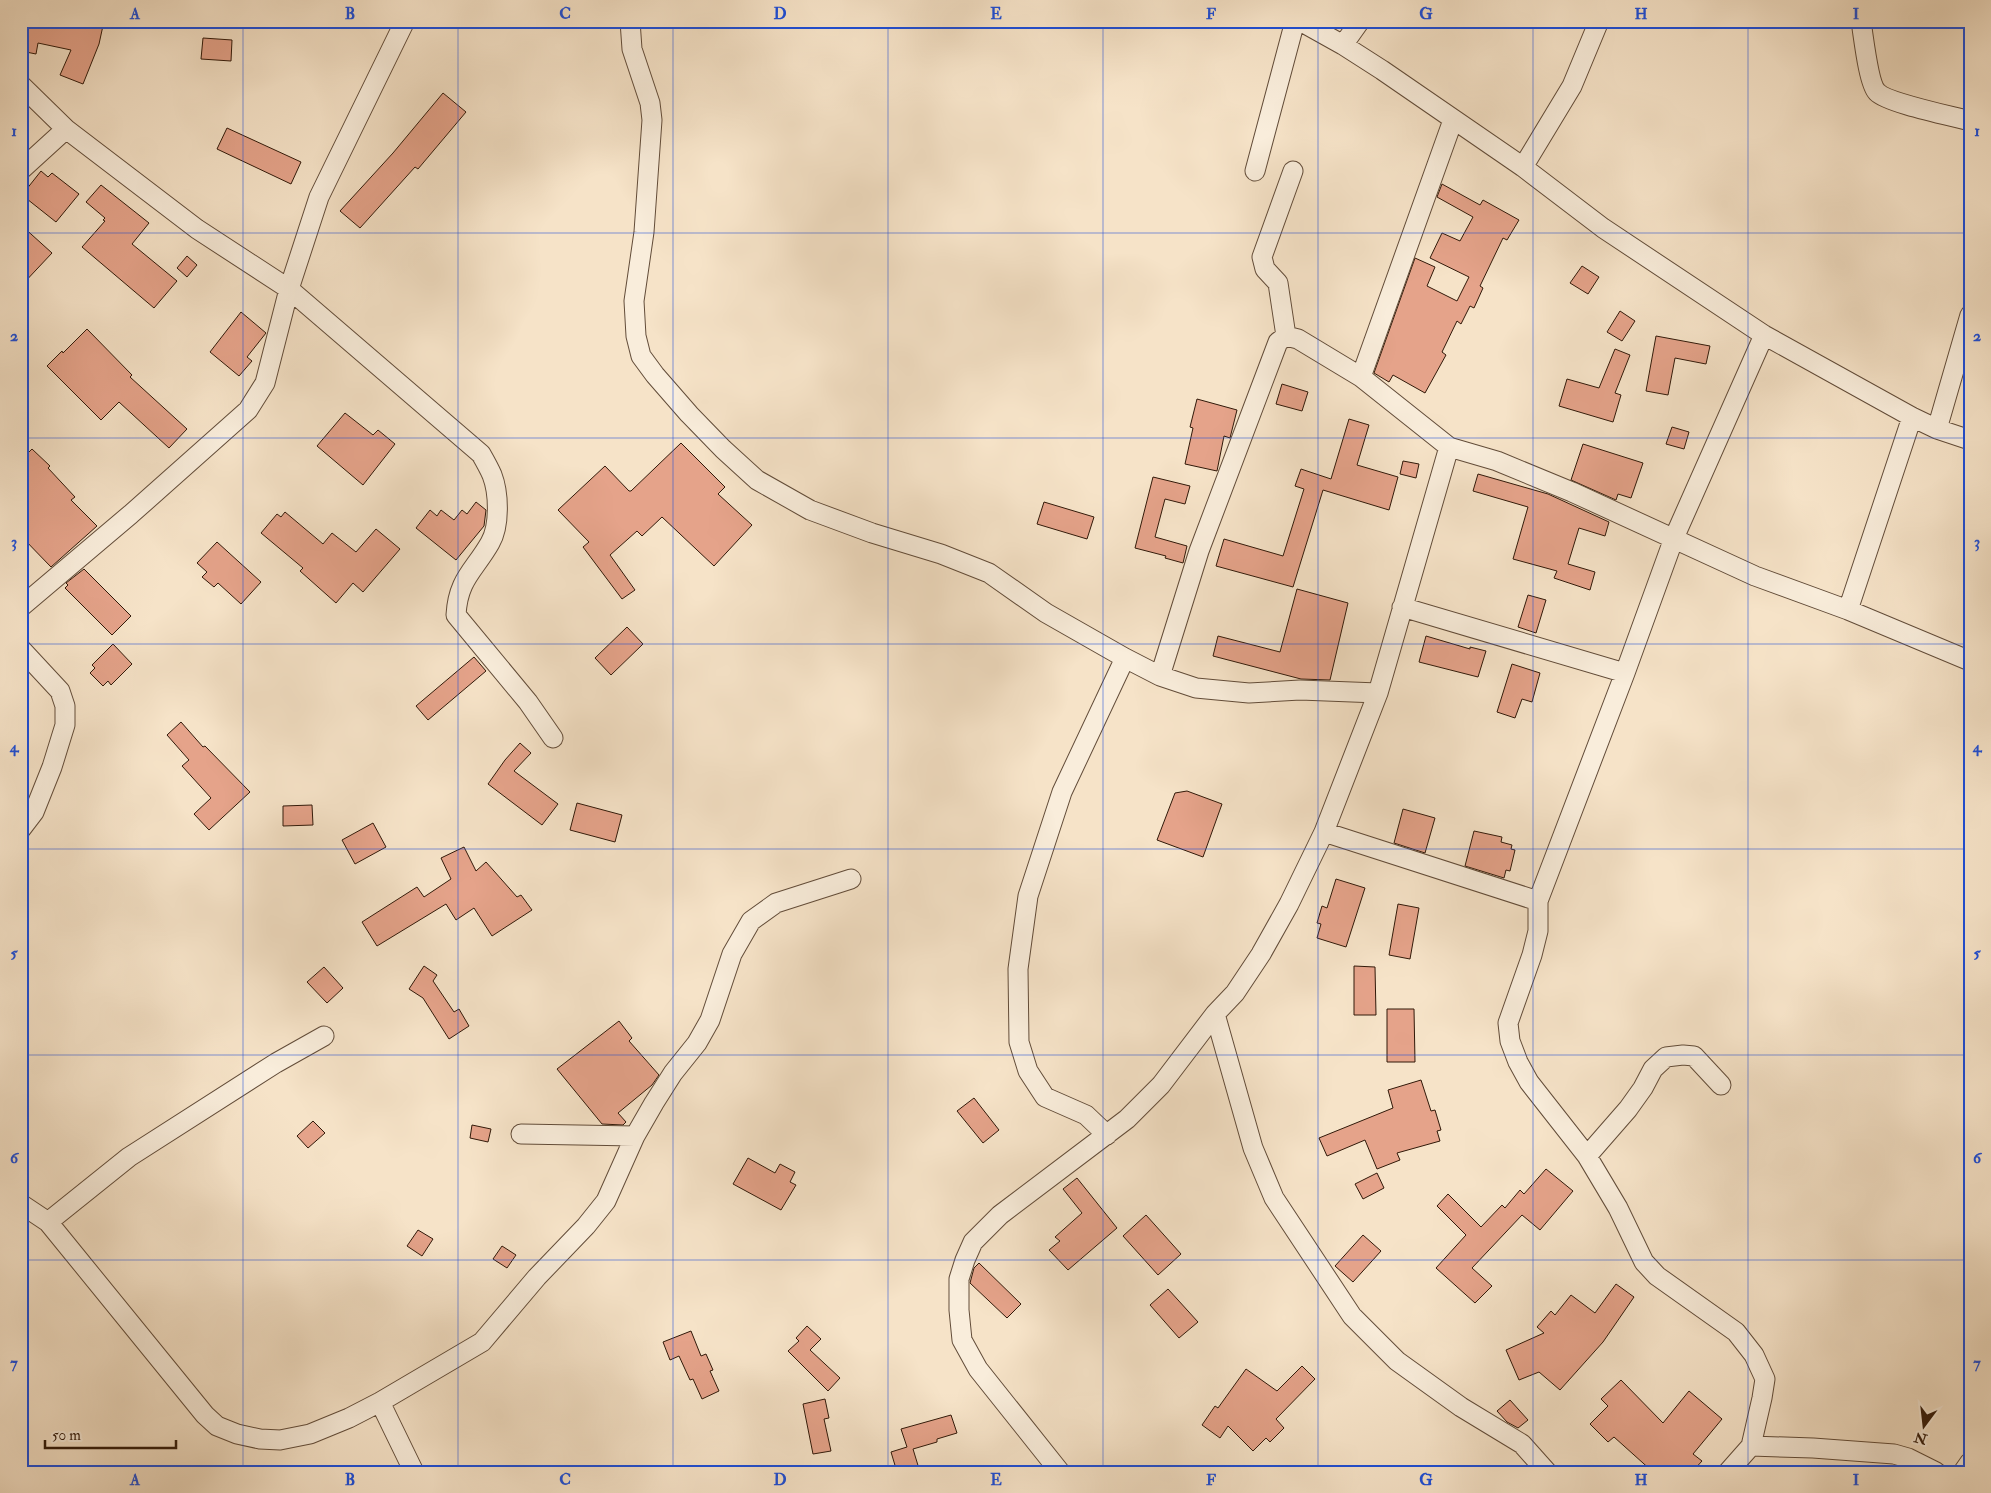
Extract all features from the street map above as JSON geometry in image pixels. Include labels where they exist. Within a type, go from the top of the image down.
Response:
[{"type":"street","points":[[21,607],[131,514],[248,410],[265,384],[289,289],[319,197],[405,21]]},
{"type":"street","points":[[630,21],[632,49],[650,103],[652,120],[644,232],[634,300],[636,336],[641,356],[654,375],[723,449],[757,480],[810,510],[872,533],[941,554],[989,573],[1046,613],[1160,676],[1196,688],[1248,693],[1300,690],[1378,693]]},
{"type":"street","points":[[1255,172],[1295,21]]},
{"type":"street","points":[[1300,21],[1343,45],[1523,167],[1603,228],[1764,335],[1912,417],[1937,429],[1970,440]]},
{"type":"street","points":[[1343,45],[1360,21]]},
{"type":"street","points":[[1523,167],[1572,86],[1599,21]]},
{"type":"street","points":[[1863,21],[1862,28],[1872,84],[1877,93],[1890,99],[1970,120]]},
{"type":"street","points":[[21,85],[66,129],[197,229],[289,289],[481,454],[492,475],[497,505],[497,523],[491,541],[461,586],[457,600],[456,615],[528,702],[553,738]]},
{"type":"street","points":[[1361,377],[1453,120]]},
{"type":"street","points":[[21,170],[66,129]]},
{"type":"street","points":[[1286,336],[1278,283],[1265,269],[1262,257],[1293,171]]},
{"type":"street","points":[[1937,429],[1970,315]]},
{"type":"street","points":[[1728,1472],[1751,1446],[1765,1379],[1754,1355],[1736,1332],[1657,1276],[1644,1262],[1618,1208],[1587,1156],[1529,1082],[1518,1062],[1510,1040],[1508,1023],[1532,955],[1538,931],[1538,901],[1625,674],[1674,538],[1764,335]]},
{"type":"street","points":[[1160,676],[1199,551],[1278,342],[1286,336]]},
{"type":"street","points":[[1286,336],[1298,339],[1361,377],[1449,447],[1497,461],[1572,492],[1755,576],[1848,610],[1970,661]]},
{"type":"street","points":[[1848,610],[1912,417]]},
{"type":"street","points":[[1060,1472],[978,1369],[962,1340],[959,1310],[959,1279],[965,1260],[973,1242],[1000,1215],[1127,1119],[1161,1085],[1215,1014],[1235,993],[1261,954],[1290,904],[1324,832],[1378,693],[1449,447]]},
{"type":"street","points":[[1402,607],[1625,674]]},
{"type":"street","points":[[21,649],[60,691],[66,706],[65,725],[52,767],[34,812],[21,829]]},
{"type":"street","points":[[1107,1135],[1086,1115],[1046,1097],[1028,1071],[1019,1042],[1018,969],[1028,896],[1062,792],[1125,658]]},
{"type":"street","points":[[1324,832],[1538,901]]},
{"type":"street","points":[[21,1204],[48,1222],[205,1415],[218,1426],[238,1434],[280,1440],[310,1434],[349,1418],[380,1402],[482,1342],[537,1276],[586,1226],[606,1201],[635,1136],[673,1073],[702,1035],[710,1020],[732,954],[751,921],[776,903],[851,878]]},
{"type":"street","points":[[1215,1014],[1253,1148],[1274,1198],[1352,1316],[1397,1361],[1461,1407],[1522,1444],[1548,1472]]},
{"type":"street","points":[[48,1222],[129,1157],[276,1063],[324,1036]]},
{"type":"street","points":[[1587,1156],[1628,1109],[1643,1088],[1653,1069],[1666,1057],[1694,1056],[1721,1085]]},
{"type":"street","points":[[521,1134],[635,1136]]},
{"type":"street","points":[[380,1402],[414,1472]]},
{"type":"street","points":[[1751,1446],[1894,1454],[1908,1458],[1936,1472]]},
{"type":"street","points":[[1963,1472],[1970,1462]]},
{"type":"building","points":[[24,21],[104,21],[99,44],[83,84],[60,75],[71,50],[38,43],[36,54],[21,51],[21,35]]},
{"type":"building","points":[[203,38],[232,40],[231,61],[201,59]]},
{"type":"building","points":[[443,93],[466,112],[418,169],[415,167],[360,228],[340,211],[393,153]]},
{"type":"building","points":[[227,128],[301,162],[291,184],[217,149]]},
{"type":"building","points":[[41,171],[48,177],[52,173],[79,194],[56,222],[22,195]]},
{"type":"building","points":[[1442,184],[1480,205],[1483,200],[1519,220],[1507,240],[1503,238],[1480,286],[1483,288],[1474,308],[1470,306],[1461,324],[1457,321],[1442,352],[1446,355],[1425,393],[1393,375],[1389,382],[1374,373],[1415,258],[1435,267],[1427,286],[1457,301],[1469,277],[1430,258],[1442,233],[1460,241],[1473,217],[1437,197]]},
{"type":"building","points":[[101,185],[149,223],[132,244],[177,281],[154,308],[82,247],[105,221],[103,220],[105,218],[86,202]]},
{"type":"building","points":[[21,225],[52,253],[21,286]]},
{"type":"building","points":[[187,256],[197,265],[187,277],[177,268]]},
{"type":"building","points":[[1582,266],[1599,277],[1588,294],[1570,283]]},
{"type":"building","points":[[1620,311],[1635,321],[1622,341],[1607,332]]},
{"type":"building","points":[[241,312],[266,333],[247,357],[252,361],[239,376],[210,352]]},
{"type":"building","points":[[87,329],[132,375],[130,377],[187,429],[169,448],[119,402],[101,420],[47,366]]},
{"type":"building","points":[[1656,336],[1710,346],[1706,364],[1675,358],[1668,395],[1646,391]]},
{"type":"building","points":[[1615,349],[1630,355],[1615,393],[1621,395],[1613,422],[1559,406],[1567,379],[1599,388]]},
{"type":"building","points":[[1282,384],[1308,392],[1302,411],[1276,404]]},
{"type":"building","points":[[1197,399],[1237,410],[1230,438],[1224,436],[1217,471],[1185,464],[1193,428],[1190,427]]},
{"type":"building","points":[[345,413],[373,435],[378,430],[395,444],[363,485],[317,446]]},
{"type":"building","points":[[1349,419],[1369,425],[1357,465],[1398,477],[1389,510],[1323,490],[1293,587],[1216,566],[1224,539],[1283,556],[1304,489],[1295,486],[1301,469],[1331,479]]},
{"type":"building","points":[[1672,427],[1689,432],[1684,449],[1666,444]]},
{"type":"building","points":[[681,443],[725,487],[718,494],[752,525],[714,566],[662,517],[642,536],[637,531],[610,555],[635,590],[622,599],[583,547],[589,542],[558,510],[605,466],[631,491]]},
{"type":"building","points":[[1583,444],[1643,463],[1631,498],[1618,494],[1616,500],[1571,480]]},
{"type":"building","points":[[32,449],[50,466],[48,468],[75,497],[71,500],[97,526],[51,567],[21,536],[21,460]]},
{"type":"building","points":[[1403,461],[1419,464],[1416,478],[1400,474]]},
{"type":"building","points":[[1478,474],[1548,494],[1609,522],[1605,536],[1579,528],[1568,564],[1595,572],[1590,590],[1554,578],[1557,571],[1513,559],[1528,507],[1473,491]]},
{"type":"building","points":[[1153,477],[1190,486],[1185,504],[1165,499],[1155,537],[1187,546],[1183,563],[1165,558],[1166,556],[1135,548]]},
{"type":"building","points":[[476,502],[486,510],[484,526],[456,560],[416,528],[430,510],[437,516],[441,510],[454,520],[462,510],[467,514]]},
{"type":"building","points":[[1044,502],[1094,517],[1087,539],[1037,524]]},
{"type":"building","points":[[285,512],[323,544],[332,533],[356,552],[376,529],[400,549],[363,592],[353,583],[336,603],[300,571],[303,568],[261,533],[277,514],[281,517]]},
{"type":"building","points":[[217,542],[261,582],[241,604],[218,583],[214,587],[202,577],[207,572],[197,563]]},
{"type":"building","points":[[84,569],[131,616],[112,635],[65,588],[68,585],[66,583]]},
{"type":"building","points":[[1297,589],[1348,603],[1330,680],[1301,679],[1213,656],[1218,636],[1280,652]]},
{"type":"building","points":[[1528,595],[1546,600],[1536,633],[1518,627]]},
{"type":"building","points":[[627,627],[643,644],[611,675],[595,658]]},
{"type":"building","points":[[1426,636],[1470,649],[1470,647],[1486,651],[1478,677],[1419,662]]},
{"type":"building","points":[[113,644],[132,664],[111,685],[108,681],[103,686],[90,673],[95,668],[92,665]]},
{"type":"building","points":[[474,657],[486,671],[428,720],[416,706]]},
{"type":"building","points":[[1512,664],[1540,673],[1532,702],[1522,699],[1515,718],[1497,712]]},
{"type":"building","points":[[181,722],[203,747],[205,746],[250,792],[209,830],[194,814],[211,798],[182,766],[189,760],[167,735]]},
{"type":"building","points":[[520,743],[531,753],[514,771],[558,804],[542,825],[488,784]]},
{"type":"building","points":[[1187,791],[1222,804],[1203,857],[1157,840],[1175,793]]},
{"type":"building","points":[[577,803],[622,815],[615,842],[570,830]]},
{"type":"building","points":[[312,805],[313,825],[283,826],[283,806]]},
{"type":"building","points":[[1403,809],[1435,818],[1425,853],[1394,843]]},
{"type":"building","points":[[373,823],[386,847],[355,864],[342,840]]},
{"type":"building","points":[[1474,831],[1502,837],[1501,842],[1512,845],[1511,849],[1515,850],[1510,871],[1506,870],[1504,878],[1465,866]]},
{"type":"building","points":[[464,847],[476,871],[486,862],[517,897],[521,895],[532,910],[492,936],[474,908],[456,920],[446,904],[377,946],[362,922],[417,887],[424,897],[451,879],[441,858]]},
{"type":"building","points":[[1336,879],[1365,888],[1346,947],[1317,938],[1321,924],[1317,923],[1322,906],[1327,908]]},
{"type":"building","points":[[1398,904],[1419,908],[1410,959],[1389,955]]},
{"type":"building","points":[[424,966],[437,975],[433,981],[454,1012],[459,1009],[469,1026],[449,1039],[423,998],[409,989]]},
{"type":"building","points":[[1354,966],[1375,967],[1376,1015],[1354,1015]]},
{"type":"building","points":[[324,967],[343,988],[327,1003],[307,982]]},
{"type":"building","points":[[1387,1009],[1414,1009],[1415,1062],[1387,1062]]},
{"type":"building","points":[[619,1021],[632,1038],[629,1041],[659,1075],[652,1085],[618,1113],[626,1122],[623,1125],[602,1124],[557,1069]]},
{"type":"building","points":[[1421,1080],[1431,1111],[1435,1110],[1441,1130],[1437,1131],[1440,1141],[1397,1153],[1400,1160],[1377,1169],[1365,1140],[1327,1156],[1319,1138],[1393,1108],[1388,1090]]},
{"type":"building","points":[[974,1098],[999,1130],[983,1143],[957,1111]]},
{"type":"building","points":[[313,1121],[325,1133],[308,1148],[297,1136]]},
{"type":"building","points":[[472,1125],[491,1129],[488,1142],[470,1138]]},
{"type":"building","points":[[748,1158],[775,1173],[780,1164],[795,1172],[790,1182],[796,1185],[781,1210],[733,1184]]},
{"type":"building","points":[[1546,1169],[1573,1191],[1540,1230],[1522,1215],[1472,1268],[1492,1286],[1475,1303],[1436,1268],[1466,1235],[1437,1206],[1448,1194],[1481,1227],[1502,1205],[1505,1208],[1520,1190],[1524,1194]]},
{"type":"building","points":[[1377,1173],[1384,1188],[1363,1199],[1355,1184]]},
{"type":"building","points":[[1077,1178],[1117,1228],[1068,1270],[1049,1250],[1060,1241],[1055,1237],[1082,1213],[1063,1189]]},
{"type":"building","points":[[1146,1215],[1181,1254],[1158,1275],[1123,1236]]},
{"type":"building","points":[[418,1230],[433,1239],[422,1256],[407,1246]]},
{"type":"building","points":[[1363,1235],[1381,1251],[1353,1282],[1335,1266]]},
{"type":"building","points":[[502,1246],[516,1255],[507,1268],[493,1259]]},
{"type":"building","points":[[979,1263],[1021,1304],[1007,1318],[970,1283],[974,1268]]},
{"type":"building","points":[[1616,1284],[1634,1297],[1603,1342],[1560,1390],[1539,1372],[1519,1380],[1506,1350],[1544,1333],[1537,1327],[1551,1311],[1555,1315],[1571,1295],[1595,1313]]},
{"type":"building","points":[[1168,1289],[1198,1322],[1179,1338],[1150,1305]]},
{"type":"building","points":[[807,1326],[821,1339],[810,1350],[840,1378],[828,1391],[788,1351],[799,1341],[796,1338]]},
{"type":"building","points":[[691,1331],[701,1356],[706,1354],[713,1370],[710,1371],[719,1391],[702,1399],[693,1379],[690,1380],[679,1356],[670,1360],[663,1342]]},
{"type":"building","points":[[1302,1366],[1315,1379],[1276,1419],[1284,1428],[1270,1442],[1266,1438],[1253,1451],[1228,1426],[1220,1438],[1202,1425],[1215,1406],[1218,1408],[1246,1369],[1277,1391]]},
{"type":"building","points":[[1621,1380],[1663,1423],[1689,1391],[1722,1419],[1693,1454],[1702,1461],[1692,1472],[1653,1472],[1614,1437],[1608,1442],[1590,1424],[1608,1406],[1601,1399]]},
{"type":"building","points":[[825,1399],[829,1418],[824,1419],[831,1451],[813,1454],[803,1404]]},
{"type":"building","points":[[1510,1400],[1528,1420],[1518,1428],[1507,1422],[1497,1411]]},
{"type":"building","points":[[951,1415],[957,1433],[937,1439],[937,1442],[913,1449],[920,1472],[897,1472],[891,1452],[907,1447],[901,1429]]}]
